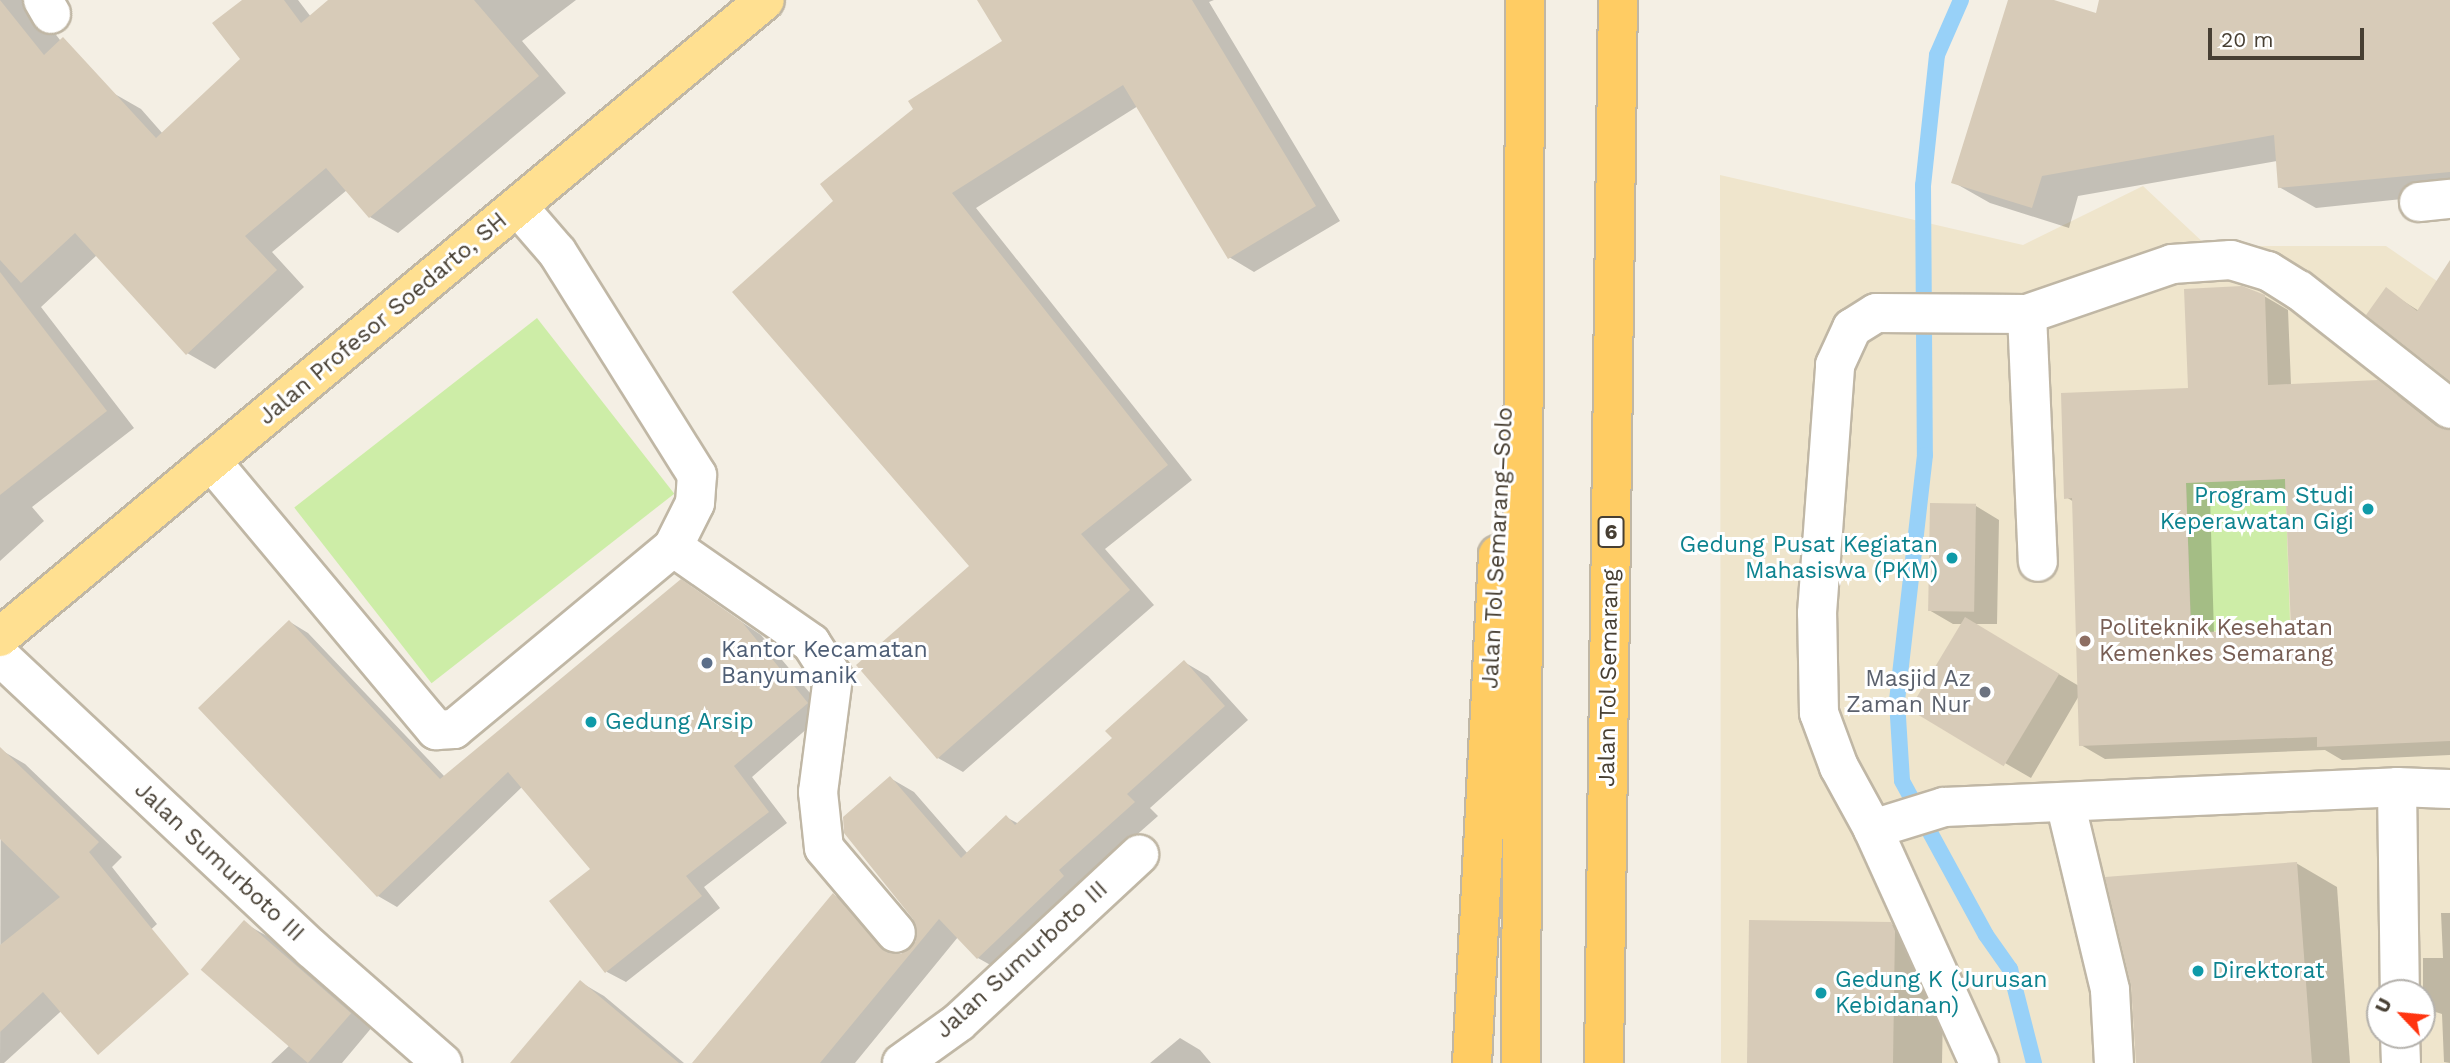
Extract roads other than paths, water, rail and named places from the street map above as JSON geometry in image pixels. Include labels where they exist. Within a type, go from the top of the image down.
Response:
[{"type":"highway","name":"Jalan Tol Semarang","points":[[1604,1063],[1618,0]]},
{"type":"highway","name":"Jalan Tol Semarang–Solo","points":[[1472,1063],[1525,16]]},
{"type":"highway","points":[[1521,1063],[1525,16]]},
{"type":"main road","name":"Jalan Profesor Soedarto, SH","points":[[0,637],[765,0]]},
{"type":"street","points":[[211,461],[436,730],[454,729],[673,547],[695,503],[697,475],[557,252],[518,207]]},
{"type":"street","points":[[1978,1062],[1886,825],[1839,767],[1819,713],[1817,613],[1830,434],[1836,365],[1852,328],[1876,313],[2027,314],[2172,264],[2231,260],[2268,271],[2299,290],[2450,409]]},
{"type":"street","points":[[2027,314],[2038,562]]},
{"type":"street","points":[[673,547],[811,643],[834,677],[818,792],[824,848],[896,933]]},
{"type":"street","name":"Jalan Sumurboto III","points":[[0,656],[312,949],[442,1063]]},
{"type":"street","points":[[1886,825],[1944,807],[2396,787],[2450,789]]},
{"type":"street","points":[[2396,787],[2400,979]]},
{"type":"street","points":[[2065,802],[2110,990],[2114,1063]]},
{"type":"street","name":"Jalan Sumurboto III","points":[[925,1057],[1139,855]]},
{"type":"waterway","points":[[1961,0],[1937,55],[1923,185],[1925,455],[1897,701],[1902,781],[1986,935],[2010,969],[2034,1063]]},
{"type":"place","name":"Program Studi Keperawatan Gigi","points":[[2368,509]]},
{"type":"place","name":"Gedung Pusat Kegiatan Mahasiswa (PKM)","points":[[1952,558]]},
{"type":"place","name":"Politeknik Kesehatan Kemenkes Semarang","points":[[2085,641]]},
{"type":"place","name":"Kantor Kecamatan Banyumanik","points":[[707,663]]},
{"type":"place","name":"Masjid Az Zaman Nur","points":[[1985,692]]},
{"type":"place","name":"Gedung Arsip","points":[[591,722]]},
{"type":"place","name":"Direktorat","points":[[2198,971]]},
{"type":"place","name":"Gedung K (Jurusan Kebidanan)","points":[[1821,993]]}]
